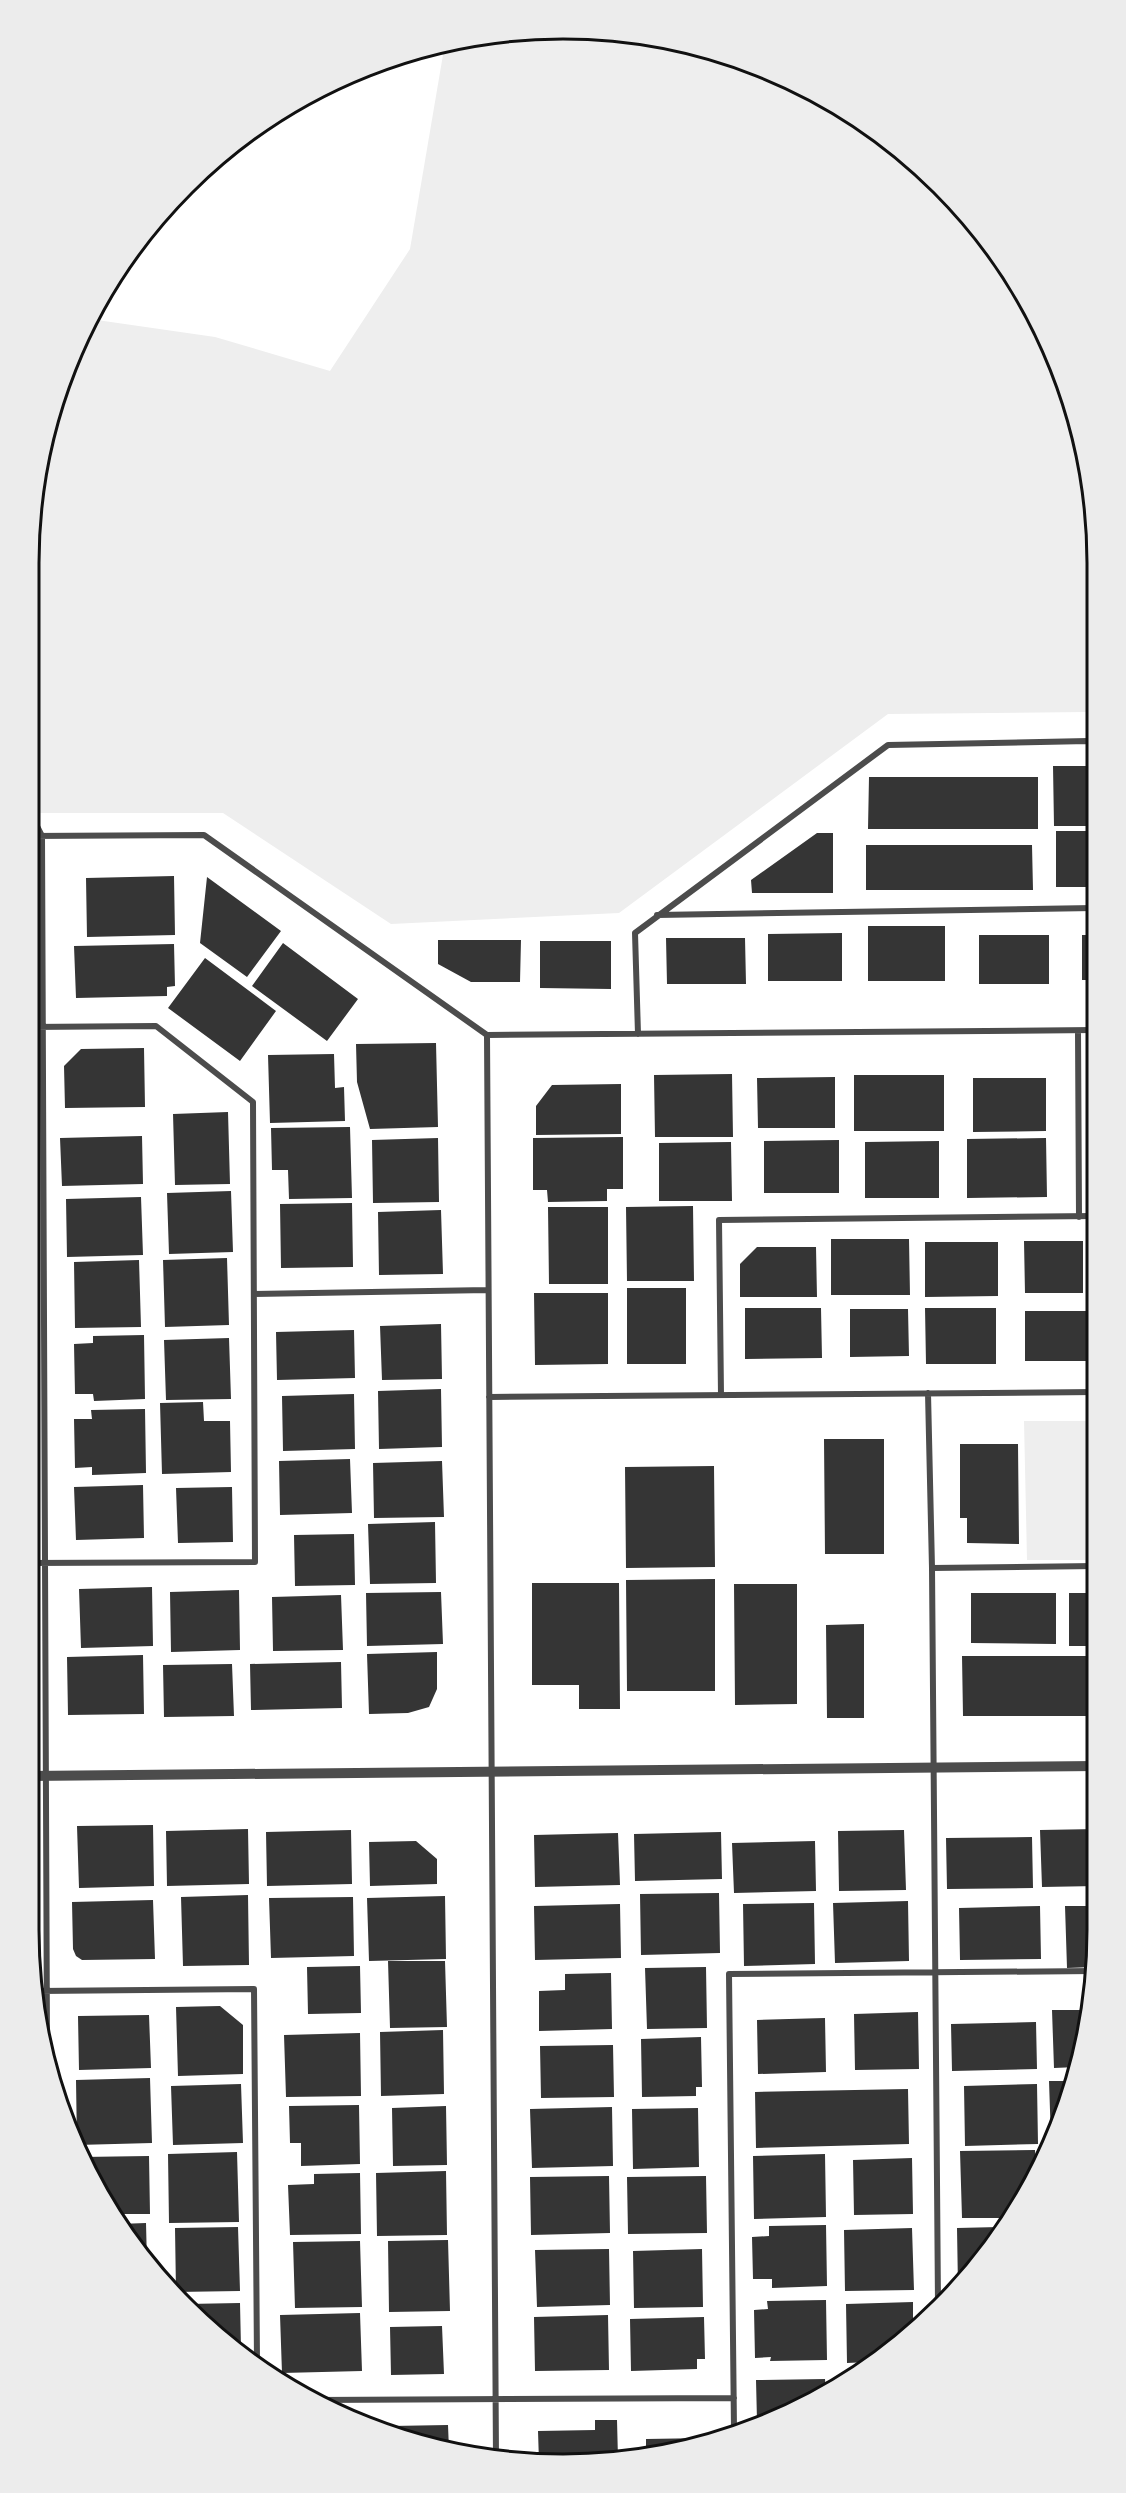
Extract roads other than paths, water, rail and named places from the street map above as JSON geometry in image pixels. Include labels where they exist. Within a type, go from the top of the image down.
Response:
[{"type":"street","points":[[638,1034],[635,933],[656,915],[888,745],[1087,741]]},
{"type":"street","points":[[39,830],[42,836],[47,2021]]},
{"type":"street","points":[[42,836],[204,835],[487,1035],[1087,1030]]},
{"type":"street","points":[[656,915],[1087,908]]},
{"type":"street","points":[[39,1563],[255,1562],[253,1102],[156,1026],[42,1027]]},
{"type":"street","points":[[1078,1030],[1079,1217]]},
{"type":"street","points":[[487,1035],[496,2450]]},
{"type":"street","points":[[721,1395],[719,1220],[1087,1216]]},
{"type":"street","points":[[254,1294],[488,1290]]},
{"type":"street","points":[[489,1397],[1087,1392]]},
{"type":"street","points":[[928,1393],[932,1568],[939,2295]]},
{"type":"street","points":[[932,1568],[1087,1566]]},
{"type":"street","points":[[39,1776],[1087,1766]]},
{"type":"street","points":[[734,2425],[729,1974],[1085,1971]]},
{"type":"street","points":[[42,1991],[254,1989],[257,2355]]},
{"type":"street","points":[[331,2400],[734,2398]]}]
